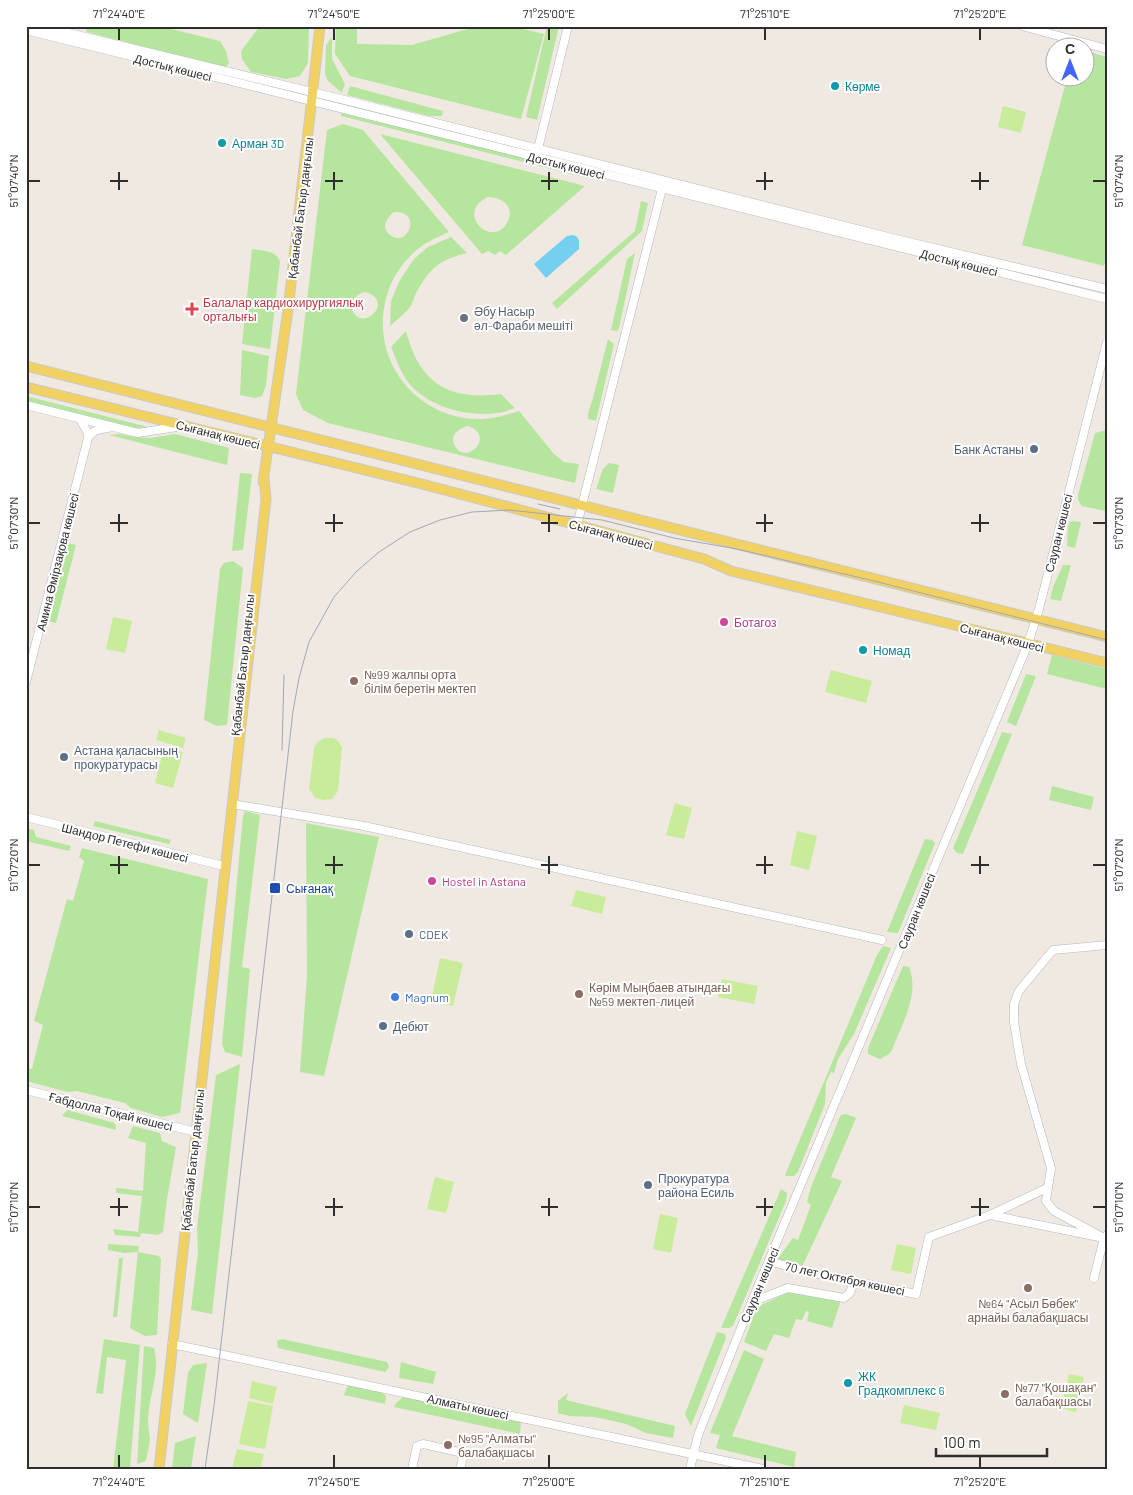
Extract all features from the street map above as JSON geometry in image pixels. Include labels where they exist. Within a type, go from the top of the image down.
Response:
[{"type":"main road","name":"Қабанбай Батыр даңғылы","points":[[226,852],[223,845],[232,753],[268,446],[288,310],[320,26]]},
{"type":"main road","name":"Сығанақ көшесі","points":[[26,366],[1107,637]]},
{"type":"main road","name":"Сығанақ көшесі","points":[[26,387],[268,446],[577,525],[704,560],[731,571],[1107,663]]},
{"type":"main road","name":"Қабанбай Батыр даңғылы","points":[[157,1469],[161,1451],[224,866],[266,499],[264,478]]},
{"type":"street","name":"Достық көшесі","points":[[40,26],[313,97],[536,158],[1107,299]]},
{"type":"street","points":[[536,158],[568,26]]},
{"type":"street","points":[[1022,26],[1107,49]]},
{"type":"street","name":"Достық көшесі","points":[[26,30],[538,149],[896,239],[1107,289]]},
{"type":"street","points":[[577,525],[662,188]]},
{"type":"street","name":"Сауран көшесі","points":[[690,1469],[698,1435],[754,1296],[1028,644],[1107,342]]},
{"type":"street","points":[[26,405],[138,433],[185,426]]},
{"type":"street","points":[[79,418],[87,431],[87,440]]},
{"type":"street","points":[[87,440],[98,429],[113,427]]},
{"type":"street","name":"Амина Өмірзақова көшесі","points":[[26,682],[87,440]]},
{"type":"street","points":[[232,804],[364,826],[882,940]]},
{"type":"street","name":"Шандор Петефи көшесі","points":[[26,817],[224,866]]},
{"type":"street","points":[[1105,1236],[1054,1211],[1046,1201],[1051,1168],[1021,1064],[1014,1022],[1014,1004],[1019,991],[1053,950],[1107,945]]},
{"type":"street","name":"Ғабдолла Тоқай көшесі","points":[[26,1090],[196,1132]]},
{"type":"street","name":"70 лет Октября көшесі","points":[[769,1261],[809,1272],[916,1294],[929,1237],[990,1215],[1047,1188]]},
{"type":"street","points":[[990,1215],[1105,1236]]},
{"type":"street","points":[[1094,1278],[1105,1236]]},
{"type":"street","points":[[754,1296],[762,1298],[788,1288],[844,1298],[850,1293],[854,1281]]},
{"type":"street","name":"Алматы көшесі","points":[[172,1344],[763,1469]]},
{"type":"street","points":[[412,1469],[417,1446],[423,1444],[459,1452],[462,1458],[460,1469]]},
{"type":"green space","points":[[85,26],[159,26],[220,41],[226,51],[229,63],[225,68],[87,32]]},
{"type":"green space","points":[[260,26],[309,26],[308,63],[300,76],[286,79],[251,72],[242,59],[241,51]]},
{"type":"green space","points":[[342,26],[357,26],[357,44],[412,45],[478,26],[517,26],[544,34],[521,119],[350,76],[335,54],[336,29]]},
{"type":"green space","points":[[547,26],[559,26],[537,120],[526,117]]},
{"type":"green space","points":[[332,37],[332,59],[345,84],[342,93],[328,81],[325,74],[326,45]]},
{"type":"green space","points":[[1096,54],[1107,57],[1107,255],[1104,266],[1022,245],[1064,88],[1096,88]]},
{"type":"green space","points":[[350,86],[443,111],[442,116],[429,116],[347,95]]},
{"type":"green space","points":[[1003,106],[1026,112],[1021,133],[998,127]]},
{"type":"green space","points":[[341,113],[593,175],[588,178],[341,116]]},
{"type":"green space","points":[[343,124],[363,130],[449,232],[419,248],[399,269],[389,288],[383,317],[384,339],[390,360],[400,378],[414,394],[431,406],[451,415],[485,419],[519,411],[554,454],[564,462],[579,464],[575,483],[328,423],[303,410],[296,394],[327,130]],"holes":[[[394,212],[403,213],[408,217],[410,223],[407,234],[402,237],[396,238],[390,235],[385,226],[387,220]],[[365,292],[374,296],[377,301],[378,307],[370,317],[358,317],[353,312],[352,302]],[[467,426],[476,430],[480,441],[477,447],[466,453],[460,451],[453,442],[455,433]]]},
{"type":"green space","points":[[380,134],[585,186],[506,255],[500,251],[495,255],[488,251],[482,254]],"holes":[[[488,197],[493,197],[506,203],[510,211],[508,221],[502,229],[494,232],[486,231],[480,226],[475,220],[474,212],[478,204]]]},
{"type":"green space","points":[[641,201],[648,203],[642,231],[557,309],[552,303],[635,231]]},
{"type":"green space","points":[[451,237],[467,253],[436,266],[426,277],[410,307],[390,326],[391,301],[400,280],[414,259],[428,247]]},
{"type":"green space","points":[[252,249],[272,253],[280,261],[270,349],[242,344]]},
{"type":"green space","points":[[635,253],[619,328],[617,331],[611,330],[627,259]]},
{"type":"green space","points":[[406,331],[419,364],[438,385],[451,391],[466,394],[501,394],[515,408],[499,413],[460,412],[437,404],[416,391],[400,369],[391,347]]},
{"type":"green space","points":[[608,339],[614,344],[596,421],[588,419],[588,413]]},
{"type":"green space","points":[[242,350],[269,356],[266,385],[262,396],[255,398],[240,395]]},
{"type":"green space","points":[[26,396],[148,427],[133,429],[26,403]]},
{"type":"green space","points":[[1107,430],[1107,504],[1105,511],[1082,506],[1078,500],[1078,495],[1095,433]]},
{"type":"green space","points":[[120,434],[151,438],[175,434],[229,448],[227,465],[109,435]]},
{"type":"green space","points":[[609,463],[619,465],[613,493],[596,489],[603,469]]},
{"type":"green space","points":[[240,473],[252,474],[243,550],[232,551]]},
{"type":"green space","points":[[1073,521],[1081,522],[1075,548],[1067,546],[1068,526]]},
{"type":"green space","points":[[68,543],[76,545],[56,623],[48,621]]},
{"type":"green space","points":[[233,561],[243,568],[227,725],[217,726],[204,720],[220,569],[224,563]]},
{"type":"green space","points":[[1063,565],[1071,565],[1061,601],[1050,599],[1053,587]]},
{"type":"green space","points":[[113,617],[132,621],[125,653],[106,649]]},
{"type":"green space","points":[[1052,655],[1107,669],[1107,689],[1047,674]]},
{"type":"green space","points":[[831,670],[872,681],[866,703],[825,692]]},
{"type":"green space","points":[[1026,674],[1036,676],[1016,726],[1007,722]]},
{"type":"green space","points":[[159,730],[186,738],[183,748],[156,740]]},
{"type":"green space","points":[[1002,732],[1012,734],[963,854],[957,853],[953,848]]},
{"type":"green space","points":[[324,738],[334,738],[342,747],[338,791],[332,799],[324,800],[315,798],[309,789],[314,748],[317,742]]},
{"type":"green space","points":[[164,748],[183,752],[173,788],[155,783]]},
{"type":"green space","points":[[1052,786],[1094,797],[1091,810],[1049,800]]},
{"type":"green space","points":[[675,803],[692,808],[684,839],[666,835]]},
{"type":"green space","points":[[245,811],[260,815],[242,967],[250,969],[242,1057],[225,1052],[222,1044]]},
{"type":"green space","points":[[95,821],[171,840],[169,844],[93,826]]},
{"type":"green space","points":[[306,823],[379,837],[324,1076],[300,1072],[307,976]]},
{"type":"green space","points":[[26,828],[34,830],[36,837],[71,846],[69,851],[26,841]]},
{"type":"green space","points":[[797,831],[817,836],[809,870],[790,865]]},
{"type":"green space","points":[[925,839],[932,840],[935,843],[933,848],[898,933],[887,932]]},
{"type":"green space","points":[[82,848],[208,879],[180,1113],[162,1117],[131,1108],[125,1103],[77,1091],[68,1092],[26,1081],[26,1068],[32,1069],[43,1025],[34,1021],[67,899],[73,901],[84,861],[79,857]]},
{"type":"green space","points":[[576,890],[606,897],[602,914],[571,906]]},
{"type":"green space","points":[[883,946],[891,948],[854,1034],[838,1059],[834,1073],[831,1072],[826,1082],[825,1104],[798,1172],[794,1176],[786,1176],[877,955]]},
{"type":"green space","points":[[440,958],[463,963],[453,1006],[431,1001]]},
{"type":"green space","points":[[903,966],[909,967],[912,977],[911,998],[905,1019],[892,1050],[880,1059],[868,1054],[868,1048]]},
{"type":"green space","points":[[722,979],[758,986],[754,1004],[718,997]]},
{"type":"green space","points":[[240,1064],[212,1314],[191,1310],[198,1252],[197,1228],[216,1075]]},
{"type":"green space","points":[[67,1110],[115,1123],[116,1130],[62,1116]]},
{"type":"green space","points":[[846,1114],[856,1118],[831,1177],[842,1181],[802,1267],[777,1260],[793,1238],[798,1240],[811,1205],[807,1202],[811,1187],[839,1119],[841,1115]]},
{"type":"green space","points":[[133,1126],[160,1133],[162,1141],[176,1147],[163,1232],[158,1235],[141,1233],[140,1237],[115,1235],[113,1229],[138,1232],[142,1196],[116,1193],[116,1188],[143,1191],[146,1143],[128,1138]]},
{"type":"green space","points":[[435,1177],[454,1182],[446,1213],[427,1209]]},
{"type":"green space","points":[[781,1189],[787,1193],[786,1201],[733,1326],[721,1328]]},
{"type":"green space","points":[[660,1214],[678,1218],[671,1253],[653,1249]]},
{"type":"green space","points":[[108,1244],[139,1246],[138,1252],[124,1253],[108,1250]]},
{"type":"green space","points":[[897,1244],[916,1248],[911,1274],[891,1270]]},
{"type":"green space","points":[[138,1252],[159,1256],[161,1259],[157,1335],[145,1336],[130,1328]]},
{"type":"green space","points":[[119,1258],[123,1258],[117,1317],[113,1317]]},
{"type":"green space","points":[[789,1292],[841,1300],[832,1328],[807,1321],[809,1312],[806,1311],[802,1320],[796,1319],[789,1338],[774,1334],[766,1351],[744,1342],[757,1307]]},
{"type":"green space","points":[[717,1332],[725,1334],[726,1338],[691,1426],[685,1414]]},
{"type":"green space","points":[[104,1339],[140,1345],[130,1469],[113,1469],[126,1360],[107,1357],[103,1394],[96,1393]]},
{"type":"green space","points":[[282,1339],[387,1362],[389,1367],[385,1372],[278,1348],[277,1341]]},
{"type":"green space","points":[[144,1346],[154,1348],[156,1367],[149,1412],[149,1446],[146,1461],[137,1464]]},
{"type":"green space","points":[[744,1350],[764,1359],[732,1436],[796,1452],[794,1467],[716,1448],[720,1435],[710,1433]]},
{"type":"green space","points":[[401,1362],[436,1372],[433,1384],[399,1378]]},
{"type":"green space","points":[[207,1363],[198,1423],[183,1414],[188,1373],[193,1365]]},
{"type":"green space","points":[[1069,1374],[1084,1377],[1076,1412],[1061,1408]]},
{"type":"green space","points":[[252,1381],[277,1387],[273,1404],[249,1398]]},
{"type":"green space","points":[[348,1385],[380,1391],[386,1396],[385,1404],[344,1395]]},
{"type":"green space","points":[[568,1393],[566,1400],[675,1426],[673,1438],[646,1433],[626,1424],[595,1417],[569,1416],[558,1413],[558,1401]]},
{"type":"green space","points":[[404,1396],[521,1422],[520,1434],[394,1407]]},
{"type":"green space","points":[[248,1401],[273,1406],[265,1449],[239,1444]]},
{"type":"green space","points":[[904,1405],[940,1413],[936,1430],[900,1423]]},
{"type":"green space","points":[[196,1436],[191,1469],[172,1469],[175,1443]]},
{"type":"green space","points":[[237,1449],[264,1454],[260,1469],[232,1469]]},
{"type":"water","points":[[567,236],[576,236],[579,240],[579,249],[546,278],[534,264]]},
{"type":"tram line","points":[[538,504],[560,509]]},
{"type":"tram line","points":[[205,1469],[214,1406],[293,711],[299,678],[309,642],[334,597],[357,571],[379,552],[410,532],[440,520],[472,512],[509,510],[602,520],[674,538],[737,549],[870,580],[1107,640]]},
{"type":"tram line","points":[[282,750],[284,675]]},
{"type":"place","name":"Көрме","points":[[835,86]]},
{"type":"place","name":"Арман 3D","points":[[222,143]]},
{"type":"place","name":"Балалар кардиохирургиялық орталығы","points":[[192,309]]},
{"type":"place","name":"Әбу Насыр әл-Фараби мешіті","points":[[464,318]]},
{"type":"place","name":"Банк Астаны","points":[[1034,449]]},
{"type":"place","name":"Ботагоз","points":[[724,622]]},
{"type":"place","name":"Номад","points":[[863,650]]},
{"type":"place","name":"№99 жалпы орта білім беретін мектеп","points":[[354,681]]},
{"type":"place","name":"Астана қаласының прокуратурасы","points":[[64,757]]},
{"type":"place","name":"Hostel in Astana","points":[[432,881]]},
{"type":"place","name":"Сығанақ","points":[[275,888]]},
{"type":"place","name":"CDEK","points":[[409,934]]},
{"type":"place","name":"Кәрім Мыңбаев атындағы №59 мектеп-лицей","points":[[579,994]]},
{"type":"place","name":"Magnum","points":[[395,997]]},
{"type":"place","name":"Дебют","points":[[383,1026]]},
{"type":"place","name":"Прокуратура района Есиль","points":[[648,1185]]},
{"type":"place","name":"№64 \"Асыл Бөбек\" арнайы балабақшасы","points":[[1028,1288]]},
{"type":"place","name":"ЖК Градкомплекс 6","points":[[848,1383]]},
{"type":"place","name":"№77 \"Қошақан\" балабақшасы","points":[[1005,1394]]},
{"type":"place","name":"№95 \"Алматы\" балабақшасы","points":[[448,1445]]}]
